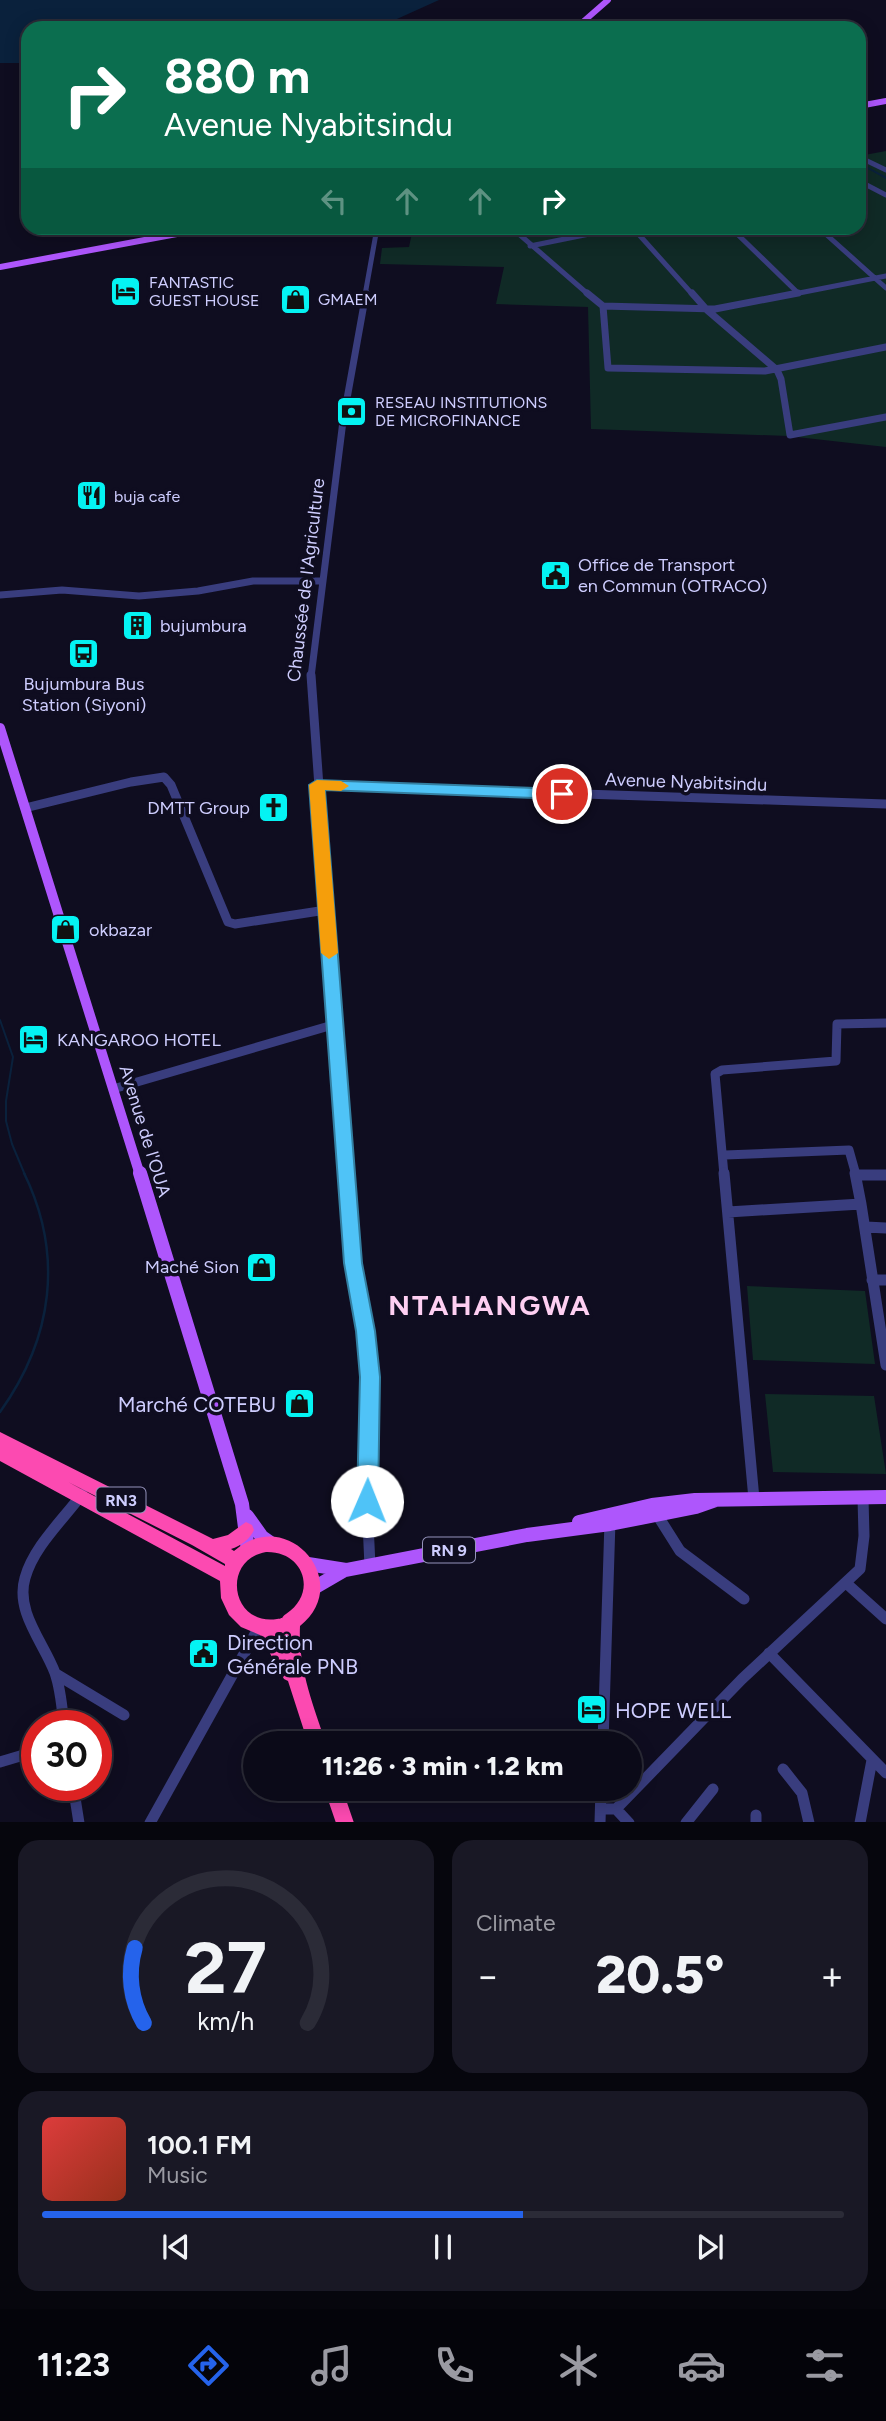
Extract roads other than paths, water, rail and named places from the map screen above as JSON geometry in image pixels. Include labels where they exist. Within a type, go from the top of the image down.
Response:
[{"type":"highway","name":"RN3","points":[[1,1445],[238,1564]]},
{"type":"highway","name":"RN3","points":[[85,1489],[213,1548],[238,1564]]},
{"type":"highway","points":[[213,1548],[233,1541],[246,1530]]},
{"type":"highway","points":[[262,1627],[279,1626],[292,1620],[306,1607],[312,1589],[308,1564],[289,1547],[272,1544],[238,1564],[228,1596],[236,1613],[262,1627],[298,1689]]},
{"type":"highway","points":[[292,1620],[290,1653],[298,1689],[313,1731]]},
{"type":"highway","points":[[338,1801],[345,1822]]},
{"type":"main road","points":[[584,21],[608,0]]},
{"type":"main road","points":[[866,104],[886,100]]},
{"type":"main road","points":[[0,266],[149,235]]},
{"type":"main road","points":[[0,266],[166,235]]},
{"type":"main road","name":"Avenue de l'OUA","points":[[0,728],[242,1504],[253,1527],[272,1544]]},
{"type":"main road","name":"RN 9","points":[[308,1564],[346,1570],[610,1520],[654,1509],[695,1507],[716,1500],[886,1497]]},
{"type":"main road","name":"Avenue de l'OUA","points":[[238,1564],[246,1530],[242,1504]]},
{"type":"main road","name":"RN 9","points":[[312,1589],[346,1570]]},
{"type":"street","points":[[866,160],[886,170]]},
{"type":"street","points":[[866,185],[886,195]]},
{"type":"street","name":"Chaussée de l'Agriculture","points":[[370,1566],[367,1501],[370,1377],[353,1263],[310,684],[321,581],[344,421],[376,235]]},
{"type":"street","points":[[519,235],[603,306],[707,310],[886,276]]},
{"type":"street","points":[[530,246],[584,235]]},
{"type":"street","points":[[639,235],[707,310],[777,370],[781,379],[790,435],[886,417]]},
{"type":"street","points":[[738,235],[797,293]]},
{"type":"street","points":[[827,235],[886,288]]},
{"type":"street","points":[[603,306],[608,368],[777,370],[886,347]]},
{"type":"street","points":[[0,595],[62,590],[139,596],[198,591],[253,581],[321,581]]},
{"type":"street","points":[[25,808],[131,782],[164,777],[171,785],[228,922],[235,924],[326,910]]},
{"type":"street","name":"Avenue Nyabitsindu","points":[[317,785],[886,804]]},
{"type":"street","points":[[754,1499],[725,1155],[715,1077],[717,1072],[836,1061],[837,1024],[886,1023]]},
{"type":"street","points":[[113,1089],[336,1024]]},
{"type":"street","points":[[725,1155],[846,1149],[851,1152],[866,1227],[886,1365]]},
{"type":"street","points":[[856,1175],[886,1175]]},
{"type":"street","points":[[728,1212],[861,1204]]},
{"type":"street","points":[[866,1227],[886,1228]]},
{"type":"street","points":[[872,1280],[886,1280]]},
{"type":"street","points":[[62,1710],[56,1674],[23,1600],[24,1581],[35,1556],[85,1489]]},
{"type":"street","points":[[601,1816],[616,1809],[769,1653],[860,1569],[863,1559],[863,1498]]},
{"type":"street","points":[[654,1509],[680,1551],[744,1599]]},
{"type":"street","points":[[603,1731],[610,1520]]},
{"type":"street","points":[[846,1583],[886,1619]]},
{"type":"street","points":[[150,1822],[262,1627]]},
{"type":"street","points":[[769,1653],[886,1773]]},
{"type":"street","points":[[56,1674],[124,1715]]},
{"type":"street","points":[[0,1762],[21,1756]]},
{"type":"street","points":[[860,1822],[872,1759]]},
{"type":"street","points":[[783,1769],[801,1786],[809,1806],[809,1822]]},
{"type":"street","points":[[686,1822],[713,1789]]},
{"type":"street","points":[[76,1801],[79,1822]]},
{"type":"street","points":[[616,1809],[629,1822]]},
{"type":"water","points":[[0,0],[439,0],[392,21],[21,21],[21,63],[0,63]]},
{"type":"waterway","points":[[866,167],[886,178]]},
{"type":"waterway","name":"NTAHANGWA","points":[[0,1020],[13,1057],[6,1101],[6,1121],[25,1175]]},
{"type":"waterway","name":"NTAHANGWA","points":[[0,1412],[32,1355],[47,1296],[45,1235],[37,1204],[24,1173]]},
{"type":"place","name":"FANTASTIC GUEST HOUSE","points":[[126,291]]},
{"type":"place","name":"GMAEM","points":[[295,299]]},
{"type":"place","name":"RESEAU INSTITUTIONS DE MICROFINANCE","points":[[352,411]]},
{"type":"place","name":"buja cafe","points":[[91,496]]},
{"type":"place","name":"Office de Transport en Commun (OTRACO)","points":[[555,575]]},
{"type":"place","name":"bujumbura","points":[[137,626]]},
{"type":"place","name":"Bujumbura Bus Station (Siyoni)","points":[[84,653]]},
{"type":"place","name":"DMTT Group","points":[[273,808]]},
{"type":"place","name":"okbazar","points":[[66,930]]},
{"type":"place","name":"KANGAROO HOTEL","points":[[34,1040]]},
{"type":"place","name":"Maché Sion","points":[[262,1267]]},
{"type":"place","name":"Marché COTEBU","points":[[299,1404]]},
{"type":"place","name":"Direction Générale PNB","points":[[204,1654]]},
{"type":"place","name":"HOPE WELL","points":[[592,1710]]},
{"type":"district","name":"NTAHANGWA","points":[[490,1305]]}]
